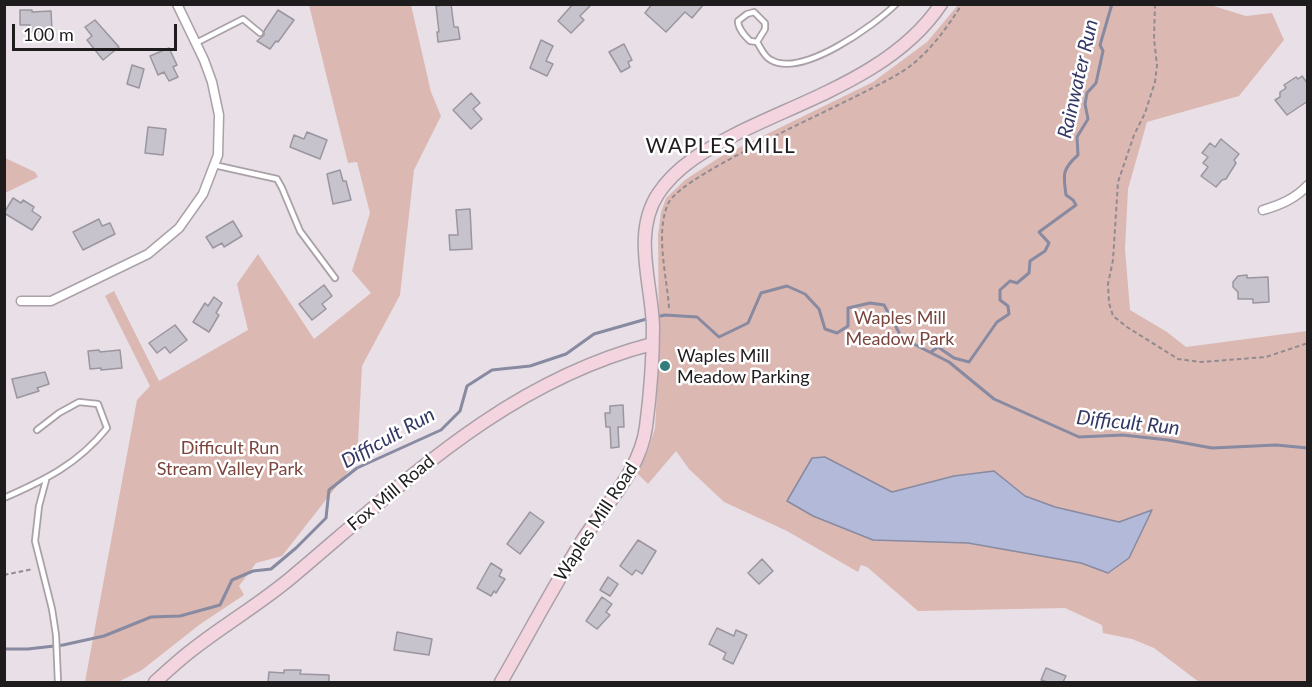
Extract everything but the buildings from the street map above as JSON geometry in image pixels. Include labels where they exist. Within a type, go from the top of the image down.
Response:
[{"type":"main road","name":"Waples Mill Road","points":[[501,682],[564,570],[638,458],[646,427],[653,329],[644,248],[645,232],[657,196],[675,173],[706,149],[873,67],[917,33],[940,4]]},
{"type":"main road","name":"Fox Mill Road","points":[[154,682],[194,648],[256,606],[395,488],[480,423],[518,399],[573,371],[615,354],[652,344]]},
{"type":"street","points":[[21,301],[51,301],[154,250],[179,228],[203,194],[218,155],[217,104],[212,82],[177,4]]},
{"type":"street","points":[[1263,210],[1278,206],[1293,198],[1308,185]]},
{"type":"lane","points":[[757,42],[765,29],[765,23],[754,12],[741,18],[738,24],[750,41],[757,42],[771,61],[789,64],[802,61],[836,47],[884,15],[896,4]]},
{"type":"lane","points":[[196,43],[243,19],[260,33]]},
{"type":"lane","points":[[214,165],[277,179],[300,231],[335,278]]},
{"type":"lane","points":[[4,498],[46,480],[91,448],[107,428],[98,404],[79,402],[59,413],[37,430]]},
{"type":"lane","points":[[46,480],[39,506],[35,541],[52,609],[56,635],[58,682]]},
{"type":"path","points":[[669,308],[663,247],[663,222],[668,202],[708,171],[854,98],[908,68],[927,52],[949,25],[962,4]]},
{"type":"path","points":[[1155,4],[1154,39],[1157,65],[1155,82],[1118,182],[1113,260],[1108,284],[1109,303],[1113,315],[1127,327],[1178,359],[1201,363],[1266,357],[1308,343]]},
{"type":"path","points":[[4,575],[26,572],[42,566]]},
{"type":"green space","name":"Waples Mill Meadow Park","points":[[1207,4],[1246,16],[1272,13],[1284,40],[1239,96],[1147,122],[1128,189],[1125,249],[1130,310],[1167,332],[1186,347],[1307,331],[1307,682],[1199,682],[1154,648],[1132,639],[1103,633],[1102,625],[1065,608],[918,611],[867,567],[861,565],[858,572],[787,531],[724,502],[689,469],[676,451],[648,484],[636,472],[648,451],[655,428],[659,357],[658,235],[661,212],[666,198],[685,180],[720,157],[873,82],[927,42],[958,5]]},
{"type":"green space","name":"Difficult Run Stream Valley Park","points":[[309,5],[411,5],[431,92],[441,116],[414,170],[400,295],[362,366],[357,460],[282,556],[256,563],[239,586],[244,595],[199,625],[142,670],[118,682],[85,682],[137,400],[150,386],[105,296],[114,291],[159,381],[248,330],[237,284],[258,254],[314,339],[371,293],[352,271],[370,213],[357,162],[348,163]]},
{"type":"green space","points":[[5,158],[35,172],[38,177],[5,193]]},
{"type":"water","points":[[825,457],[892,492],[954,476],[994,471],[1025,496],[1055,507],[1119,522],[1152,510],[1129,558],[1108,573],[1081,563],[968,543],[873,540],[813,516],[787,501],[812,458]]},
{"type":"waterway","name":"Rainwater Run","points":[[931,352],[938,347],[954,358],[969,362],[997,322],[1009,314],[1008,306],[1000,300],[1000,290],[1010,281],[1017,283],[1029,273],[1030,261],[1045,251],[1049,243],[1039,232],[1076,205],[1066,195],[1065,173],[1069,164],[1078,155],[1077,137],[1088,119],[1085,104],[1087,93],[1096,83],[1103,51],[1100,45],[1112,4]]},
{"type":"waterway","name":"Difficult Run","points":[[656,317],[665,315],[697,317],[719,337],[748,323],[761,293],[787,286],[805,294],[819,309],[825,329],[837,333],[848,326],[848,308],[870,303],[884,305],[902,338],[949,362],[994,399],[1079,437],[1123,435],[1212,448],[1276,445],[1308,448]]},
{"type":"waterway","name":"Difficult Run","points":[[4,649],[63,645],[104,636],[151,617],[180,616],[220,605],[232,580],[253,571],[271,569],[326,518],[329,490],[357,468],[441,430],[460,411],[467,386],[492,370],[530,366],[566,354],[594,334],[650,318]]},
{"type":"place","name":"Waples Mill Meadow Parking","points":[[665,366]]},
{"type":"district","name":"WAPLES MILL","points":[[721,146]]}]
